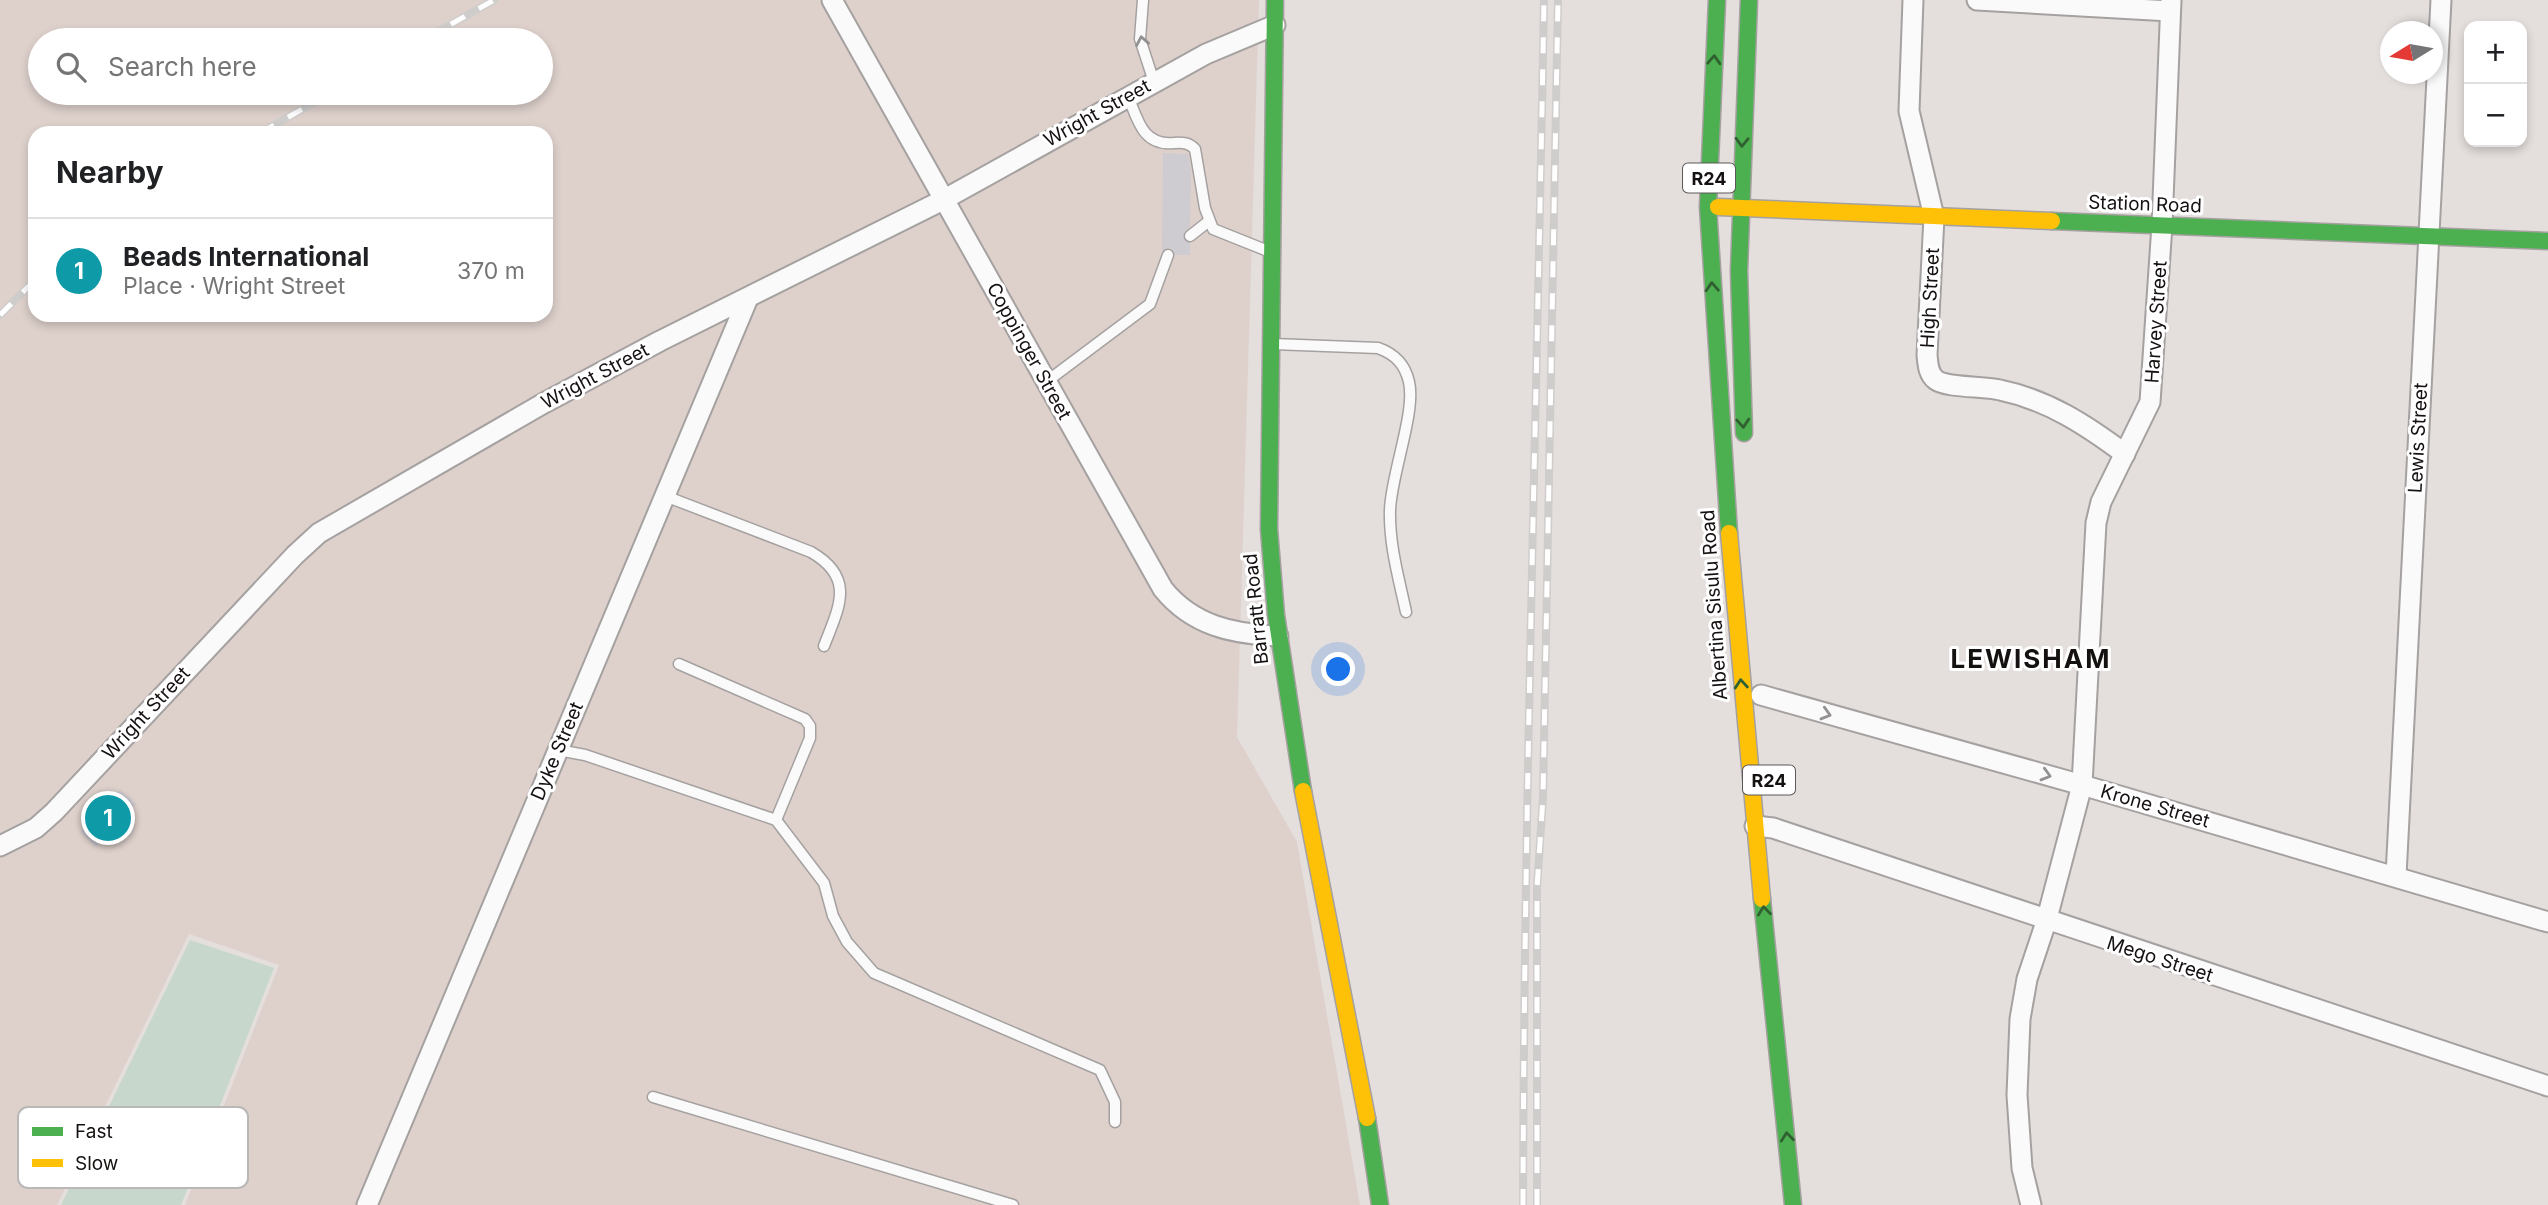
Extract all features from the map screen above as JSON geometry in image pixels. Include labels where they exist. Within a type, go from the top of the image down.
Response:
[{"type":"main road","name":"Barratt Road","points":[[1276,0],[1269,529],[1278,636],[1380,1205]]},
{"type":"main road","name":"Albertina Sisulu Road","points":[[1717,0],[1708,207],[1737,638],[1769,827],[1793,1205]]},
{"type":"main road","name":"R24","points":[[1745,450],[1738,355],[1740,208],[1749,0]]},
{"type":"main road","name":"Station Road","points":[[1708,207],[2548,241]]},
{"type":"street","name":"Coppinger Street","points":[[832,0],[1171,599],[1185,612],[1216,628],[1278,636]]},
{"type":"street","points":[[1913,0],[1909,111],[1934,217]]},
{"type":"street","points":[[1977,0],[2170,5]]},
{"type":"street","name":"Lewis Street","points":[[2396,876],[2441,0]]},
{"type":"street","name":"Harvey Street","points":[[2031,1205],[2022,1168],[2017,1056],[2027,979],[2046,922],[2082,785],[2096,523],[2101,502],[2150,402],[2162,225],[2170,5]]},
{"type":"street","name":"Wright Street","points":[[0,846],[36,828],[54,812],[318,533],[544,403],[943,200],[1206,54],[1275,25]]},
{"type":"street","name":"High Street","points":[[1934,217],[1927,355],[1930,372],[1936,380],[2000,389],[2031,398],[2083,423],[2125,454]]},
{"type":"street","name":"Dyke Street","points":[[367,1205],[748,298]]},
{"type":"street","name":"Krone Street","points":[[1761,695],[2082,785],[2548,922]]},
{"type":"street","name":"Mego Street","points":[[1769,827],[2046,922],[2548,1086]]},
{"type":"lane","points":[[1143,0],[1140,39],[1154,82]]},
{"type":"lane","points":[[1128,96],[1147,138],[1155,144],[1181,142],[1195,149],[1213,229],[1222,235],[1272,253]]},
{"type":"lane","points":[[1190,236],[1209,220]]},
{"type":"lane","points":[[1046,382],[1150,304],[1168,255]]},
{"type":"lane","points":[[1272,344],[1378,348],[1391,353],[1402,363],[1410,384],[1390,509],[1391,544],[1406,612]]},
{"type":"lane","points":[[665,496],[827,561],[838,577],[842,597],[824,646]]},
{"type":"lane","points":[[679,664],[805,719],[810,726],[810,738],[776,820]]},
{"type":"lane","points":[[558,750],[585,755],[776,820],[824,883],[833,916],[847,942],[874,973],[1100,1070],[1115,1102],[1115,1122]]},
{"type":"lane","points":[[653,1097],[1013,1205]]},
{"type":"shaded area","points":[[0,0],[1259,0],[1237,737],[1297,842],[1360,1205],[185,1205],[192,1188],[248,1188],[248,1107],[223,1107],[279,965],[189,934],[105,1107],[18,1107],[18,1188],[65,1188],[57,1205],[0,1205]]},
{"type":"green space","points":[[190,940],[274,968],[219,1107],[109,1107]]},
{"type":"green space","points":[[69,1188],[188,1188],[181,1205],[61,1205]]},
{"type":"building","points":[[1163,153],[1188,154],[1191,171],[1190,226],[1183,236],[1190,243],[1190,255],[1175,255],[1170,248],[1162,251]]},
{"type":"building","points":[[120,790],[136,804],[96,847],[80,832]]},
{"type":"railway","points":[[444,28],[494,0]]},
{"type":"railway","points":[[1523,1205],[1528,753],[1544,0]]},
{"type":"railway","points":[[1537,1205],[1537,888],[1543,797],[1558,0]]},
{"type":"railway","points":[[272,126],[310,105]]},
{"type":"railway","points":[[0,315],[28,287]]},
{"type":"traffic: fast","points":[[1275,0],[1269,529],[1276,615],[1303,791]]},
{"type":"traffic: fast","points":[[1717,0],[1708,207],[1729,533]]},
{"type":"traffic: fast","points":[[1744,433],[1739,271],[1749,0]]},
{"type":"traffic: fast","points":[[2052,221],[2548,241]]},
{"type":"traffic: fast","points":[[1762,899],[1793,1205]]},
{"type":"traffic: fast","points":[[1367,1118],[1380,1205]]},
{"type":"traffic: slow","points":[[1718,207],[2052,221]]},
{"type":"traffic: slow","points":[[1729,533],[1762,899]]},
{"type":"traffic: slow","points":[[1303,791],[1367,1118]]},
{"type":"place","name":"Beads International","points":[[108,818]]},
{"type":"district","name":"LEWISHAM","points":[[2031,658]]}]
